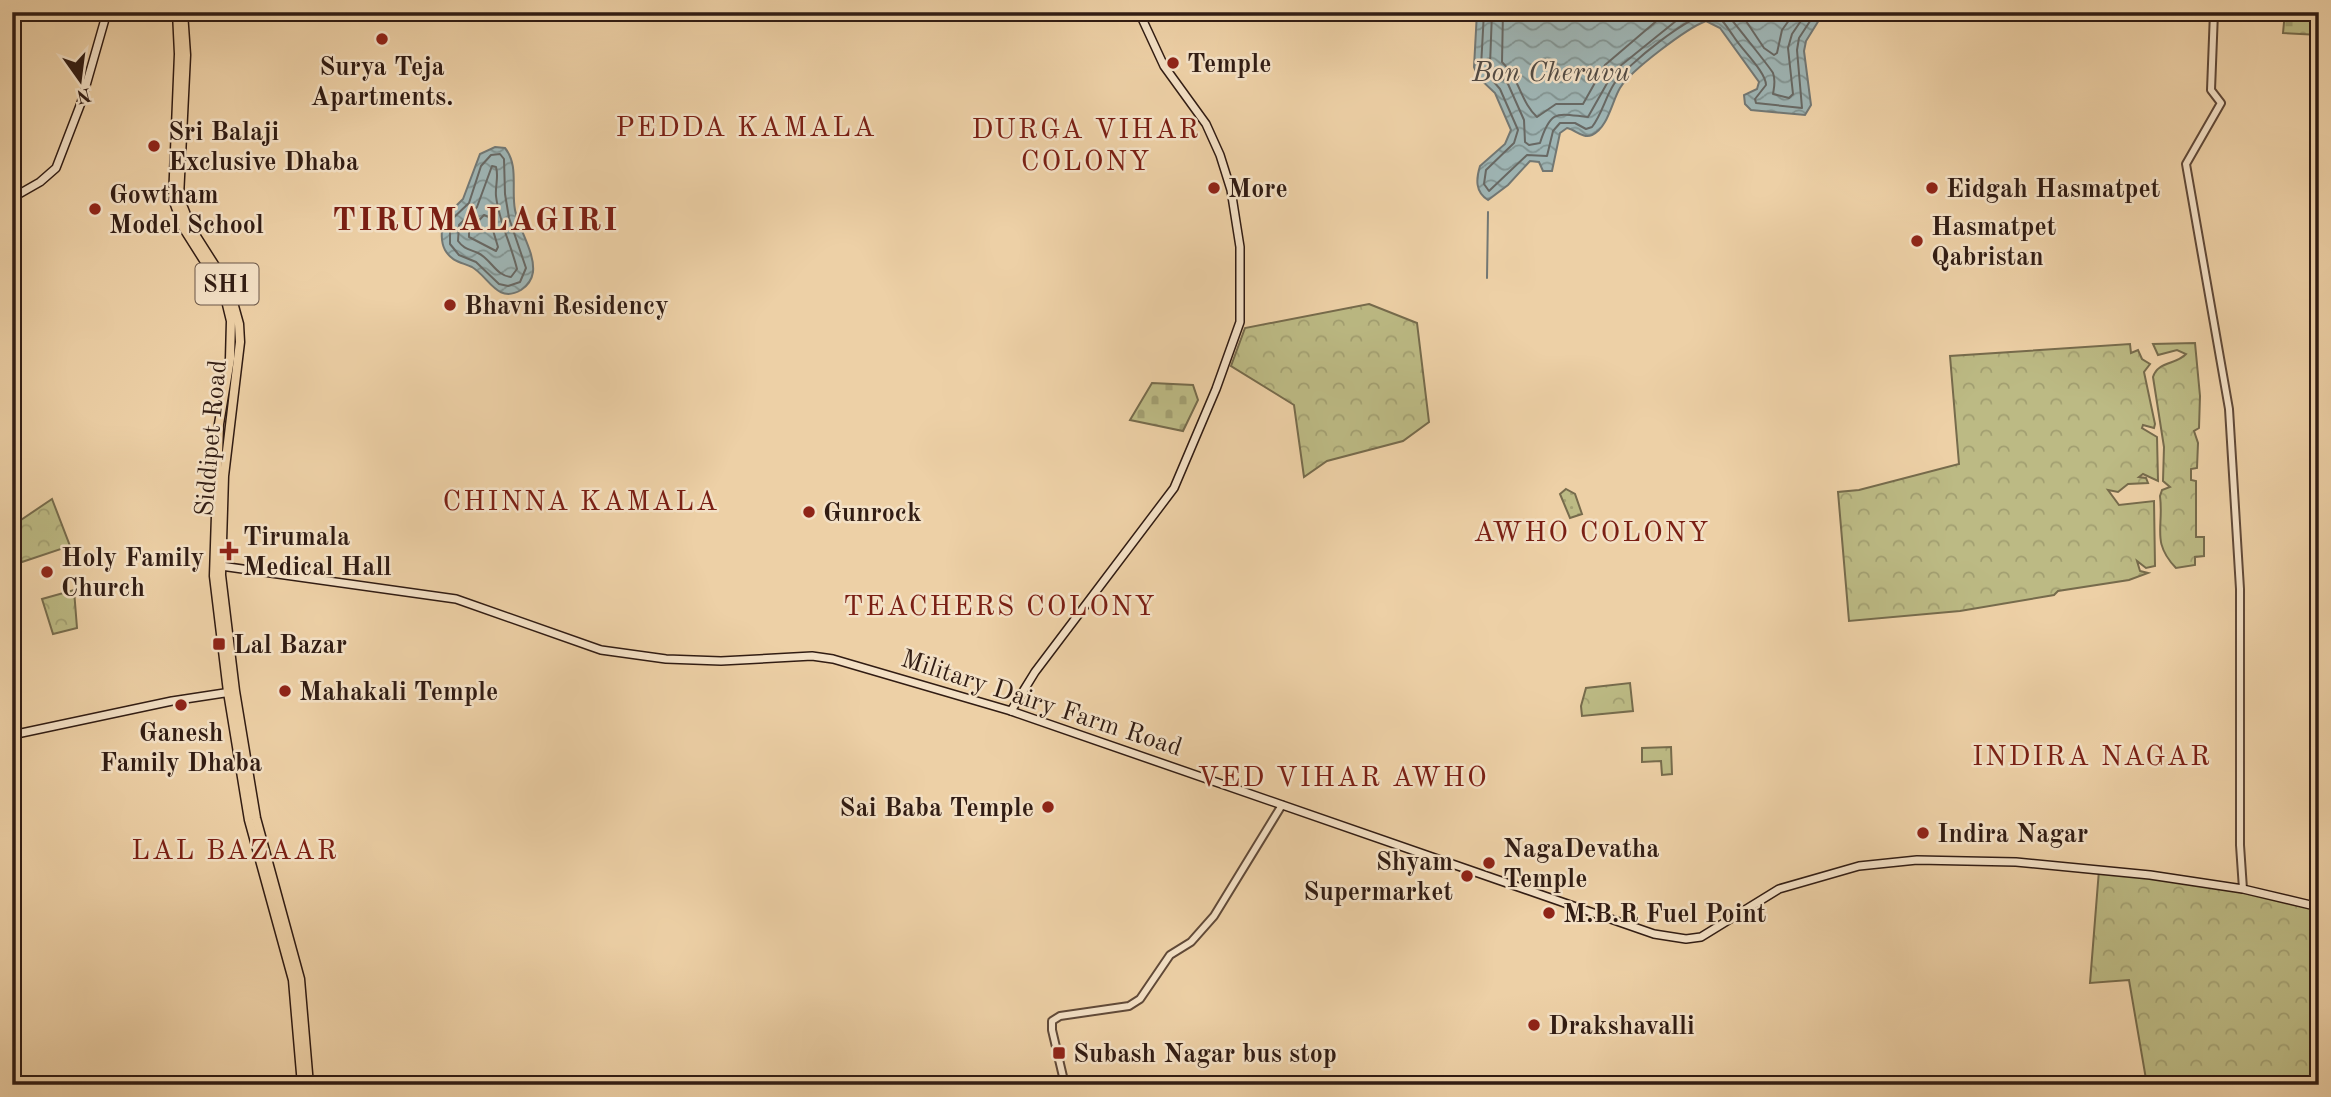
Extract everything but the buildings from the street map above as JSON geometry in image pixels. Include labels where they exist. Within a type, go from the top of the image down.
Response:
[{"type":"main road","points":[[12,198],[40,182],[56,168],[81,103],[107,12]]},
{"type":"main road","name":"Siddipet Road","points":[[177,12],[179,54],[173,199],[183,227],[224,292],[231,321],[230,359],[219,424],[218,565],[249,820],[293,980],[302,1085]]},
{"type":"main road","name":"Siddipet Road","points":[[183,12],[186,55],[178,197],[192,230],[224,277],[239,324],[240,342],[223,476],[218,565]]},
{"type":"main road","points":[[1011,711],[1035,672],[1174,488],[1216,389],[1240,322],[1240,247],[1231,190],[1220,155],[1206,124],[1164,66],[1139,12]]},
{"type":"main road","name":"Military Dairy Farm Road","points":[[218,565],[456,599],[612,652],[721,661],[812,656],[833,659],[938,687],[1011,711],[1654,934],[1686,939],[1710,932],[1779,889],[1859,866],[1917,860],[2016,862],[2150,875],[2243,889],[2319,907]]},
{"type":"main road","points":[[12,736],[231,689]]},
{"type":"main road","name":"Siddipet Road","points":[[231,689],[256,818],[300,979],[309,1085]]},
{"type":"street","points":[[2214,12],[2211,90],[2221,103],[2186,164],[2229,409],[2240,589],[2240,845],[2243,889]]},
{"type":"street","points":[[1065,1085],[1052,1021],[1060,1016],[1129,1006],[1140,999],[1170,955],[1191,942],[1214,916],[1282,805]]},
{"type":"green space","points":[[2285,12],[2319,12],[2319,35],[2283,33]]},
{"type":"green space","points":[[1369,304],[1417,323],[1429,422],[1403,441],[1327,461],[1304,477],[1294,405],[1231,366],[1245,328]]},
{"type":"green space","points":[[2195,343],[2200,396],[2199,428],[2194,431],[2198,443],[2197,468],[2191,469],[2191,480],[2196,481],[2196,537],[2204,537],[2204,556],[2195,557],[2195,565],[2176,568],[2168,559],[2160,534],[2160,496],[2162,490],[2170,487],[2163,481],[2164,447],[2153,377],[2159,368],[2186,354],[2177,350],[2158,355],[2153,344]]},
{"type":"green space","points":[[2130,344],[2131,353],[2138,350],[2142,359],[2150,364],[2144,372],[2155,424],[2154,428],[2143,425],[2142,428],[2157,437],[2158,481],[2143,474],[2139,477],[2146,478],[2148,483],[2128,484],[2118,492],[2108,490],[2119,505],[2154,501],[2155,566],[2146,568],[2137,561],[2140,571],[2148,573],[2129,580],[1960,611],[1849,621],[1838,492],[1859,490],[1959,464],[1950,356]]},
{"type":"green space","points":[[1152,383],[1193,385],[1198,400],[1183,431],[1130,420]]},
{"type":"green space","points":[[1566,489],[1575,494],[1582,514],[1570,518],[1560,494]]},
{"type":"green space","points":[[52,499],[70,546],[22,562],[12,545],[12,526]]},
{"type":"green space","points":[[74,590],[77,628],[53,634],[42,599]]},
{"type":"green space","points":[[1630,683],[1633,711],[1582,716],[1581,706],[1586,688]]},
{"type":"green space","points":[[1671,747],[1672,774],[1662,775],[1661,761],[1642,762],[1642,748]]},
{"type":"green space","points":[[2099,870],[2240,889],[2319,907],[2319,1085],[2147,1085],[2129,980],[2090,983]]},
{"type":"water","name":"Bon Cheruvu","points":[[1477,12],[1824,12],[1806,41],[1804,51],[1811,105],[1805,115],[1751,110],[1745,104],[1744,95],[1757,89],[1759,82],[1720,28],[1706,21],[1686,32],[1635,71],[1620,88],[1606,120],[1597,132],[1586,136],[1567,128],[1560,133],[1552,171],[1543,171],[1539,162],[1530,161],[1508,185],[1488,200],[1478,185],[1480,166],[1505,144],[1511,130],[1495,93],[1478,77],[1474,67]]},
{"type":"water","points":[[495,147],[505,148],[512,162],[515,210],[533,264],[529,282],[521,290],[506,294],[494,288],[478,271],[451,257],[443,246],[442,239],[443,219],[463,199],[480,154]]},
{"type":"waterway","points":[[1487,278],[1488,212]]},
{"type":"place","name":"Surya Teja Apartments.","points":[[382,39]]},
{"type":"place","name":"Temple","points":[[1173,63]]},
{"type":"place","name":"Sri Balaji Exclusive Dhaba","points":[[154,146]]},
{"type":"place","name":"More","points":[[1214,188]]},
{"type":"place","name":"Eidgah Hasmatpet","points":[[1932,188]]},
{"type":"place","name":"Gowtham Model School","points":[[95,209]]},
{"type":"place","name":"Hasmatpet Qabristan","points":[[1917,241]]},
{"type":"place","name":"Bhavni Residency","points":[[450,305]]},
{"type":"place","name":"Gunrock","points":[[809,512]]},
{"type":"place","name":"Tirumala Medical Hall","points":[[229,551]]},
{"type":"place","name":"Holy Family Church","points":[[47,572]]},
{"type":"place","name":"Lal Bazar","points":[[219,644]]},
{"type":"place","name":"Mahakali Temple","points":[[285,691]]},
{"type":"place","name":"Ganesh Family Dhaba","points":[[181,705]]},
{"type":"place","name":"Sai Baba Temple","points":[[1048,807]]},
{"type":"place","name":"Indira Nagar","points":[[1923,833]]},
{"type":"place","name":"NagaDevatha Temple","points":[[1489,863]]},
{"type":"place","name":"Shyam Supermarket","points":[[1467,876]]},
{"type":"place","name":"M.B.R Fuel Point","points":[[1549,913]]},
{"type":"place","name":"Drakshavalli","points":[[1534,1025]]},
{"type":"place","name":"Subash Nagar bus stop","points":[[1059,1053]]},
{"type":"district","name":"PEDDA KAMALA","points":[[746,126]]},
{"type":"district","name":"DURGA VIHAR COLONY","points":[[1086,144]]},
{"type":"district","name":"TIRUMALAGIRI","points":[[476,218]]},
{"type":"district","name":"CHINNA KAMALA","points":[[581,500]]},
{"type":"district","name":"AWHO COLONY","points":[[1592,531]]},
{"type":"district","name":"TEACHERS COLONY","points":[[1000,605]]},
{"type":"district","name":"INDIRA NAGAR","points":[[2092,755]]},
{"type":"district","name":"VED VIHAR AWHO","points":[[1343,776]]},
{"type":"district","name":"LAL BAZAAR","points":[[235,849]]}]
